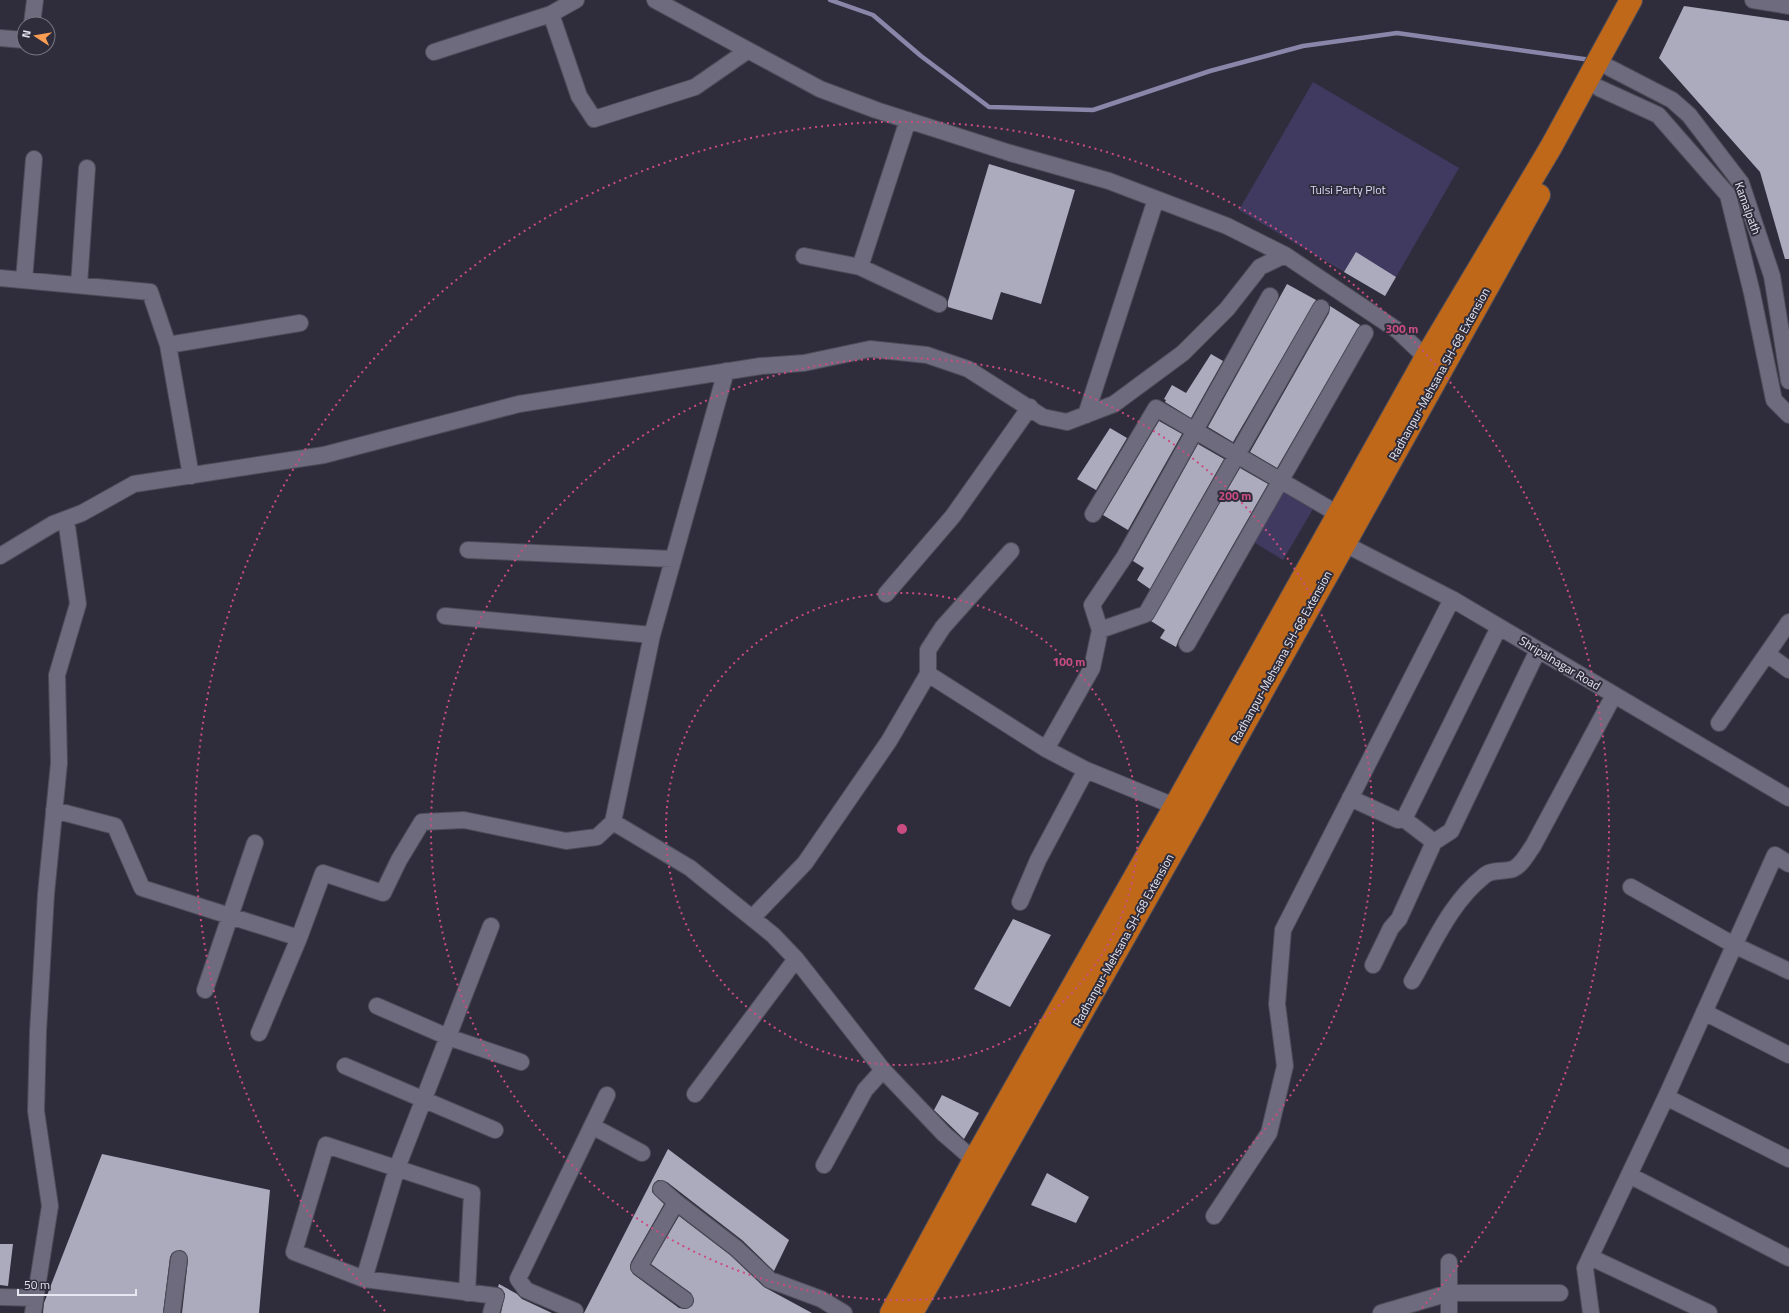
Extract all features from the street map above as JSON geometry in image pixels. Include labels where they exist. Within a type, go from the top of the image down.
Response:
[{"type":"highway","name":"Radhanpur-Mehsana SH-68 Extension","points":[[912,1313],[1184,810],[1433,364],[1580,107],[1599,88],[1610,68],[1636,6]]},
{"type":"highway","points":[[1580,107],[1636,6]]},
{"type":"highway","points":[[1336,539],[1338,514],[1433,364]]},
{"type":"highway","points":[[891,1313],[974,1160],[1184,810]]},
{"type":"street","points":[[33,16],[35,0]]},
{"type":"street","points":[[434,52],[551,14],[576,0]]},
{"type":"street","points":[[655,0],[747,51],[820,89],[908,120],[1010,153],[1109,180],[1227,226],[1285,255],[1397,330],[1433,364]]},
{"type":"street","points":[[1753,0],[1789,6]]},
{"type":"street","points":[[551,14],[579,96],[594,119],[695,87],[747,51]]},
{"type":"street","points":[[0,38],[16,39]]},
{"type":"street","name":"Kamalpath","points":[[1610,68],[1672,100],[1689,115],[1741,183],[1772,276],[1789,381]]},
{"type":"street","points":[[1599,88],[1658,115],[1728,195],[1752,293],[1774,400],[1789,416]]},
{"type":"street","points":[[860,267],[908,120]]},
{"type":"street","points":[[24,280],[34,159]]},
{"type":"street","points":[[79,285],[87,168]]},
{"type":"street","points":[[1086,415],[1156,199]]},
{"type":"street","points":[[0,556],[53,524],[82,513],[134,484],[324,455],[519,404],[726,371],[762,366],[804,363],[870,349],[926,355],[968,369],[1030,407],[1043,417],[1067,422],[1114,404],[1183,353],[1227,309],[1260,268],[1285,255]]},
{"type":"street","points":[[804,256],[860,267],[939,304]]},
{"type":"street","points":[[0,278],[150,292],[168,345],[191,476]]},
{"type":"street","points":[[1046,749],[1092,668],[1100,630],[1092,605],[1126,556],[1270,296]]},
{"type":"street","points":[[1100,630],[1146,614],[1321,308]]},
{"type":"street","points":[[168,345],[300,323]]},
{"type":"street","points":[[1187,644],[1365,333]]},
{"type":"street","points":[[259,1033],[299,938],[323,873],[383,893],[399,860],[422,822],[464,820],[566,841],[597,837],[614,822],[652,635],[726,371]]},
{"type":"street","points":[[886,594],[953,516],[1030,407]]},
{"type":"street","points":[[1093,514],[1156,408],[1338,514]]},
{"type":"street","points":[[0,1297],[35,1309],[50,1206],[36,1112],[38,1032],[46,894],[59,763],[56,675],[78,604],[66,519]]},
{"type":"street","name":"Shripalnagar Road","points":[[1336,539],[1452,599],[1789,798]]},
{"type":"street","points":[[468,550],[673,560]]},
{"type":"street","points":[[752,918],[806,863],[889,741],[928,674],[928,650],[943,627],[1011,551]]},
{"type":"street","points":[[1214,1216],[1268,1133],[1285,1066],[1278,1004],[1283,930],[1452,599]]},
{"type":"street","points":[[445,616],[652,635]]},
{"type":"street","points":[[1719,723],[1789,622]]},
{"type":"street","points":[[1404,819],[1499,627]]},
{"type":"street","points":[[1372,965],[1391,928],[1399,919],[1434,842],[1450,831],[1538,650]]},
{"type":"street","points":[[1767,654],[1789,670]]},
{"type":"street","points":[[928,674],[1046,749],[1086,770],[1184,810]]},
{"type":"street","points":[[1412,981],[1450,912],[1485,874],[1505,869],[1512,870],[1520,864],[1533,846],[1614,695]]},
{"type":"street","points":[[1020,902],[1038,860],[1086,770]]},
{"type":"street","points":[[1350,798],[1398,820],[1404,819],[1434,842]]},
{"type":"street","points":[[54,810],[115,826],[142,888],[299,938]]},
{"type":"street","points":[[614,822],[690,868],[773,935],[796,959],[883,1070],[944,1134],[974,1160]]},
{"type":"street","points":[[205,990],[255,843]]},
{"type":"street","points":[[1591,1313],[1585,1268],[1590,1256],[1666,1097],[1775,855],[1789,864]]},
{"type":"street","points":[[1630,887],[1734,944],[1789,970]]},
{"type":"street","points":[[364,1279],[397,1168],[491,926]]},
{"type":"street","points":[[695,1094],[796,959]]},
{"type":"street","points":[[377,1006],[448,1037],[521,1062]]},
{"type":"street","points":[[1704,1012],[1789,1055]]},
{"type":"street","points":[[345,1066],[495,1130]]},
{"type":"street","points":[[824,1165],[865,1090],[883,1070]]},
{"type":"street","points":[[574,1313],[575,1311],[526,1290],[518,1279],[607,1096]]},
{"type":"street","points":[[1666,1097],[1789,1159]]},
{"type":"street","points":[[592,1126],[642,1153]]},
{"type":"street","points":[[467,1292],[472,1193],[326,1145],[294,1252],[364,1279],[496,1296],[491,1313]]},
{"type":"street","points":[[1629,1175],[1789,1258]]},
{"type":"street","points":[[661,1189],[736,1248],[770,1280],[821,1299],[844,1313]]},
{"type":"street","points":[[676,1202],[639,1267],[685,1300]]},
{"type":"street","points":[[1590,1256],[1709,1313]]},
{"type":"street","points":[[172,1313],[178,1259]]},
{"type":"street","points":[[1448,1313],[1449,1262]]},
{"type":"street","points":[[1381,1313],[1449,1293],[1560,1293]]},
{"type":"green space","name":"Tulsi Party Plot","points":[[1313,82],[1459,168],[1385,296],[1239,210]]},
{"type":"green space","points":[[1282,490],[1313,509],[1283,560],[1252,541]]},
{"type":"building","points":[[1684,6],[1789,21],[1789,259],[1785,259],[1760,172],[1659,58]]},
{"type":"building","points":[[989,164],[1075,190],[1041,304],[1001,292],[992,320],[948,307],[948,301]]},
{"type":"building","points":[[1356,252],[1396,277],[1385,296],[1344,272]]},
{"type":"building","points":[[1287,284],[1316,300],[1233,442],[1208,427]]},
{"type":"building","points":[[1330,306],[1360,325],[1277,468],[1250,452],[1329,313]]},
{"type":"building","points":[[1211,354],[1223,361],[1191,418],[1165,402],[1166,400],[1164,399],[1172,385],[1186,393]]},
{"type":"building","points":[[1159,421],[1182,434],[1128,530],[1103,515]]},
{"type":"building","points":[[1110,428],[1127,438],[1096,490],[1077,479]]},
{"type":"building","points":[[1198,444],[1224,459],[1150,589],[1137,580],[1144,568],[1133,561]]},
{"type":"building","points":[[1240,468],[1268,484],[1179,639],[1176,647],[1160,638],[1165,630],[1151,621]]},
{"type":"building","points":[[1013,919],[1051,935],[1010,1007],[974,989]]},
{"type":"building","points":[[942,1095],[979,1113],[964,1139],[934,1110]]},
{"type":"building","points":[[668,1149],[789,1240],[774,1271],[742,1240],[667,1182],[658,1180],[654,1183],[652,1192],[664,1204],[631,1262],[630,1267],[633,1274],[679,1308],[684,1309],[692,1306],[694,1301],[691,1293],[651,1264],[679,1216],[730,1255],[764,1287],[812,1313],[584,1313]]},
{"type":"building","points":[[102,1154],[270,1190],[259,1313],[182,1313],[188,1260],[185,1252],[180,1250],[172,1253],[170,1257],[163,1313],[43,1313],[44,1303]]},
{"type":"building","points":[[1047,1173],[1089,1197],[1076,1223],[1031,1205]]},
{"type":"building","points":[[0,1244],[13,1244],[8,1286],[0,1285]]},
{"type":"building","points":[[499,1284],[517,1294],[522,1299],[552,1313],[501,1313],[505,1294],[502,1289],[498,1287]]},
{"type":"waterway","points":[[830,0],[873,15],[921,56],[989,107],[1093,110],[1210,71],[1303,46],[1397,33],[1591,60]]}]
